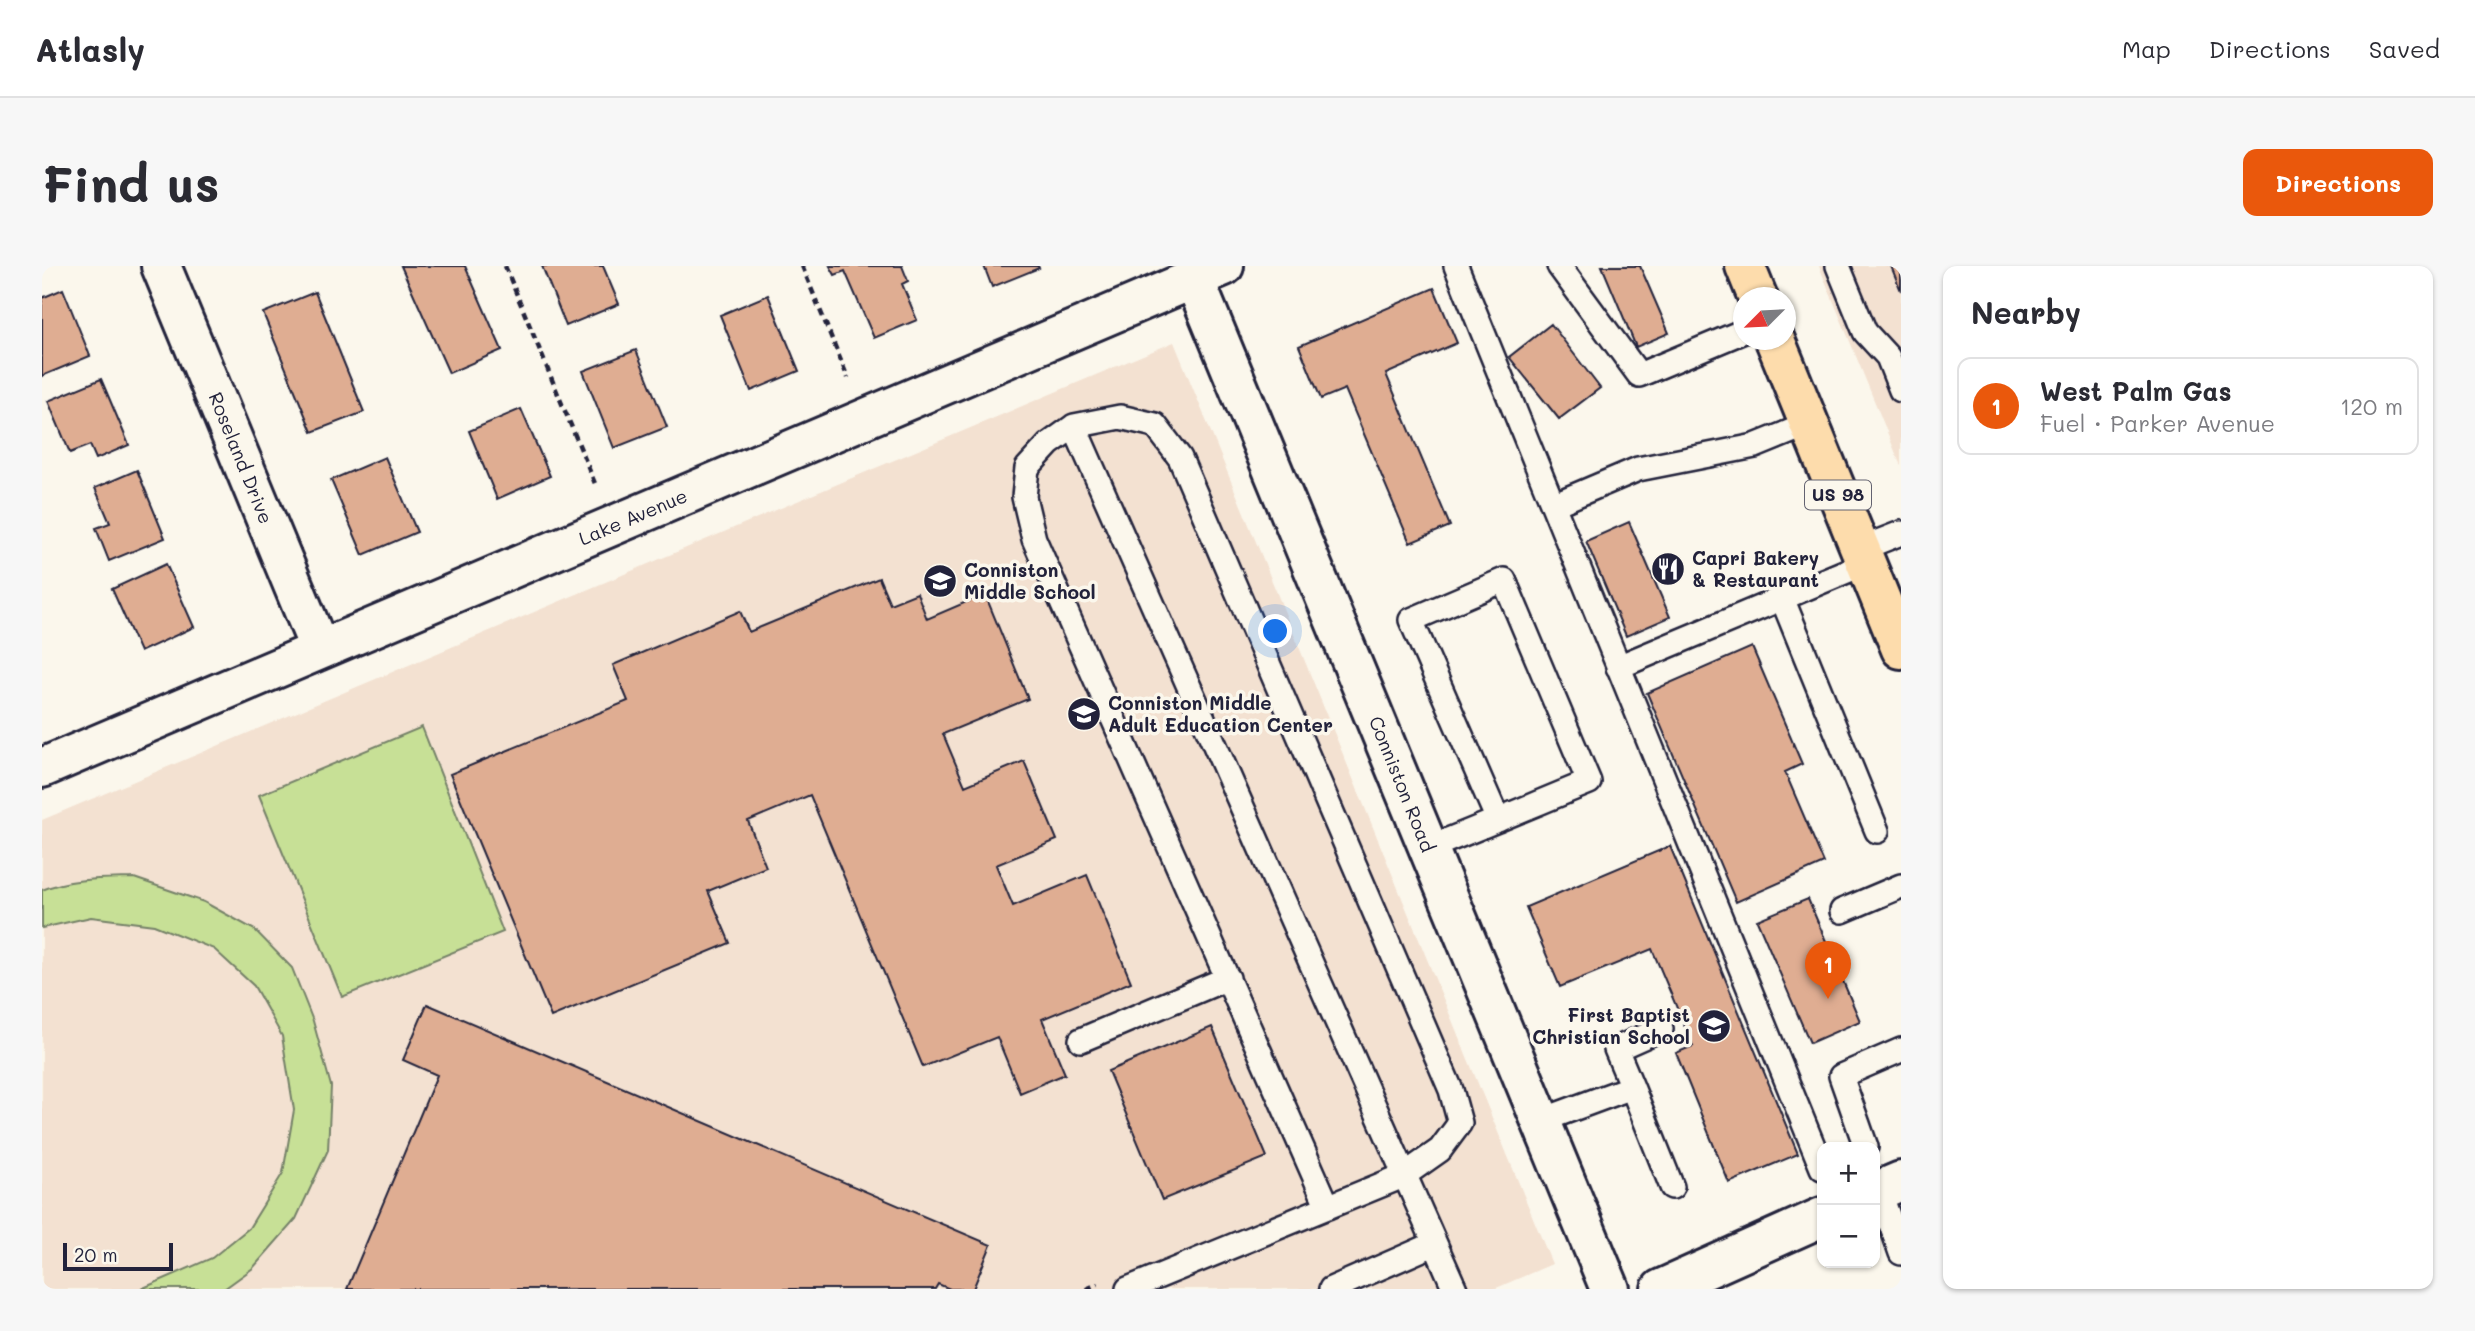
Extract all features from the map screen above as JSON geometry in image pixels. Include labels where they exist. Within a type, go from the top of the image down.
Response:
[{"type":"main road","points":[[1745,266],[1754,287]]},
{"type":"main road","name":"US 98","points":[[1779,350],[1863,556],[1898,632]]},
{"type":"street","name":"Roseland Drive","points":[[161,266],[320,650]]},
{"type":"street","name":"Lake Avenue","points":[[42,768],[1209,272]]},
{"type":"street","name":"Conniston Road","points":[[1209,272],[1428,848],[1610,1289]]},
{"type":"street","points":[[1661,1289],[1709,1280],[1817,1220]]},
{"type":"lane","points":[[1456,266],[1817,1156]]},
{"type":"lane","points":[[1559,266],[1639,375],[1733,336]]},
{"type":"lane","points":[[1838,266],[1865,332],[1894,354],[1901,390]]},
{"type":"lane","points":[[1128,1289],[1403,1176],[1440,1150],[1460,1123],[1451,1090],[1180,458],[1156,425],[1120,417],[1074,426],[1049,444],[1027,468],[1024,497],[1034,539],[1328,1206]]},
{"type":"lane","points":[[1553,505],[1638,469],[1755,446],[1809,424]]},
{"type":"lane","points":[[1074,426],[1455,1289]]},
{"type":"lane","points":[[1618,667],[1782,598],[1901,533]]},
{"type":"lane","points":[[1428,848],[1498,820],[1589,782],[1504,580],[1411,620],[1498,820]]},
{"type":"lane","points":[[1782,598],[1877,831]]},
{"type":"lane","points":[[1842,911],[1901,886]]},
{"type":"lane","points":[[1081,1040],[1228,978]]},
{"type":"lane","points":[[1661,1029],[1616,1049],[1672,1187]]},
{"type":"lane","points":[[1864,1142],[1841,1076],[1901,1050]]},
{"type":"lane","points":[[1540,1121],[1632,1087]]},
{"type":"lane","points":[[1882,1185],[1901,1253]]},
{"type":"lane","points":[[1331,1289],[1434,1244]]},
{"type":"path","points":[[505,266],[596,486]]},
{"type":"path","points":[[802,266],[848,377]]},
{"type":"path","points":[[1086,1289],[1098,1284]]},
{"type":"shaded area","points":[[1819,266],[1901,266],[1901,466]]},
{"type":"shaded area","name":"Conniston Middle School","points":[[1174,342],[1552,1264],[1494,1289],[42,1289],[42,820]]},
{"type":"green space","points":[[422,727],[503,932],[342,997],[259,795]]},
{"type":"green space","points":[[134,878],[204,902],[255,930],[292,968],[313,1021],[331,1086],[328,1150],[296,1219],[253,1268],[224,1289],[141,1289],[212,1258],[249,1228],[283,1173],[294,1110],[282,1036],[254,986],[214,949],[154,925],[91,917],[42,928],[42,890],[76,881]]},
{"type":"building","points":[[401,266],[465,266],[502,350],[449,373]]},
{"type":"building","points":[[542,266],[603,266],[619,304],[566,326]]},
{"type":"building","points":[[830,266],[902,266],[908,281],[902,284],[917,320],[874,338],[845,271],[835,275]]},
{"type":"building","points":[[984,266],[1038,266],[1039,268],[992,287]]},
{"type":"building","points":[[1602,266],[1640,266],[1669,333],[1636,347]]},
{"type":"building","points":[[1891,266],[1901,266],[1901,291]]},
{"type":"building","points":[[1434,288],[1457,343],[1386,374],[1450,526],[1410,543],[1345,389],[1321,399],[1299,346]]},
{"type":"building","points":[[63,289],[90,356],[42,376],[42,298]]},
{"type":"building","points":[[315,292],[364,412],[312,432],[263,313]]},
{"type":"building","points":[[768,295],[799,371],[751,391],[720,315]]},
{"type":"building","points":[[1551,324],[1600,388],[1559,419],[1509,357]]},
{"type":"building","points":[[636,350],[667,427],[614,448],[583,371]]},
{"type":"building","points":[[101,379],[129,445],[96,459],[90,445],[70,453],[48,401]]},
{"type":"building","points":[[521,409],[550,476],[497,499],[469,431]]},
{"type":"building","points":[[385,457],[417,532],[363,555],[331,480]]},
{"type":"building","points":[[137,470],[165,538],[109,561],[96,528],[110,523],[95,488]]},
{"type":"building","points":[[1629,522],[1670,617],[1626,636],[1586,541]]},
{"type":"building","points":[[166,564],[194,627],[140,652],[112,589]]},
{"type":"building","points":[[879,578],[890,604],[917,593],[927,619],[985,594],[1028,699],[943,734],[965,786],[1024,761],[1057,840],[996,865],[1013,906],[1087,875],[1131,982],[1042,1019],[1065,1074],[1020,1093],[997,1037],[923,1067],[810,795],[748,821],[766,867],[708,891],[730,943],[551,1017],[450,774],[628,701],[613,665],[740,611],[749,632]]},
{"type":"building","points":[[1752,647],[1802,764],[1785,772],[1824,863],[1736,902],[1647,693]]},
{"type":"building","points":[[1670,846],[1798,1154],[1729,1183],[1676,1053],[1693,1046],[1652,949],[1560,987],[1526,907]]},
{"type":"building","points":[[1808,899],[1860,1021],[1810,1043],[1757,920]]},
{"type":"building","points":[[427,1004],[991,1245],[973,1289],[950,1289],[938,1284],[935,1289],[347,1289],[437,1075],[403,1060]]},
{"type":"building","points":[[1212,1027],[1267,1157],[1162,1200],[1108,1071]]},
{"type":"place","name":"Capri Bakery & Restaurant","points":[[1668,569]]},
{"type":"place","name":"Conniston Middle School","points":[[940,581]]},
{"type":"place","name":"Conniston Middle Adult Education Center","points":[[1084,714]]},
{"type":"place","name":"West Palm Gas","points":[[1828,999]]},
{"type":"place","name":"First Baptist Christian School","points":[[1714,1026]]}]
